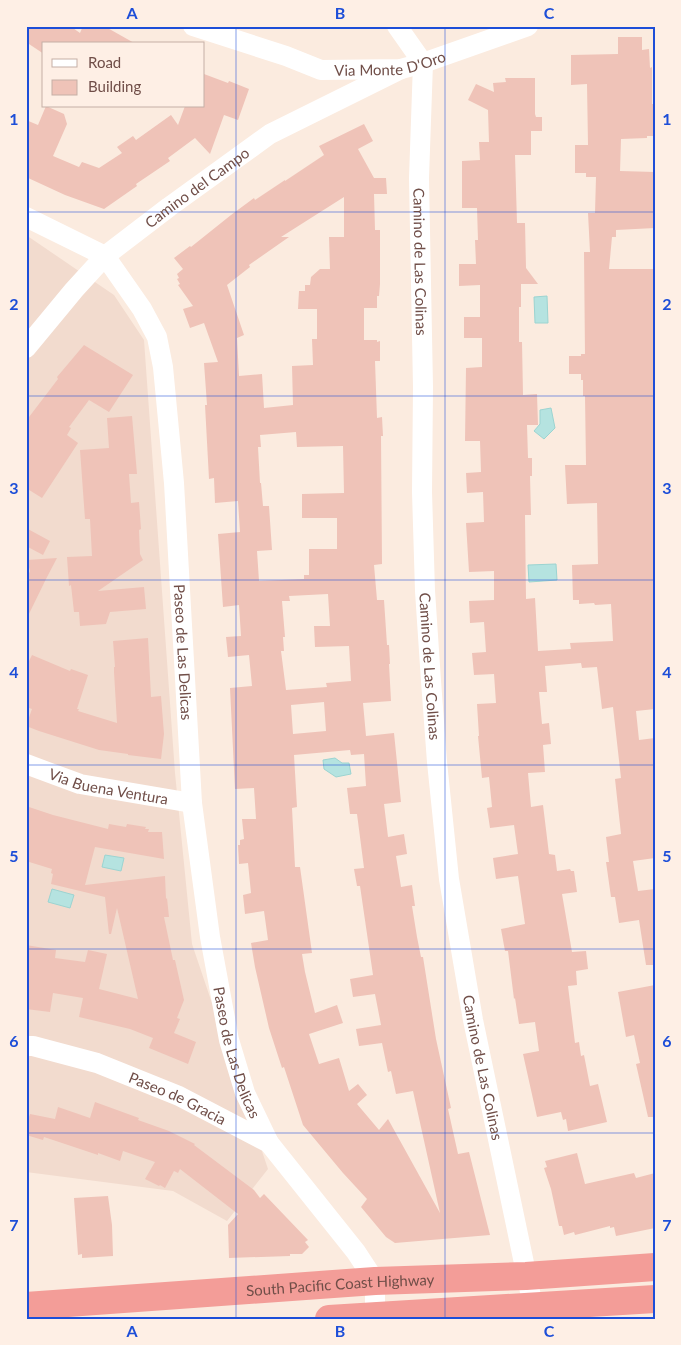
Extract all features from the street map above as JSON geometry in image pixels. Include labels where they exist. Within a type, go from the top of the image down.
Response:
[{"type":"highway","name":"South Pacific Coast Highway","points":[[26,1306],[375,1281],[526,1276],[655,1267]]},
{"type":"highway","points":[[329,1319],[655,1299]]},
{"type":"street","name":"Via Monte D'Oro","points":[[194,26],[286,56],[321,70],[401,68],[423,64],[528,26]]},
{"type":"street","points":[[397,26],[423,64]]},
{"type":"street","name":"Camino de Las Colinas","points":[[423,64],[420,178],[423,387],[422,492],[425,590],[437,762],[449,879],[473,1020],[533,1306]]},
{"type":"street","name":"Camino del Campo","points":[[26,348],[105,256],[199,184],[270,134],[401,68]]},
{"type":"street","name":"Paseo de Las Delicas","points":[[26,217],[105,256],[142,309],[157,337],[163,367],[174,484],[192,803],[210,937],[229,1040],[245,1093],[269,1143]]},
{"type":"street","name":"Via Buena Ventura","points":[[26,764],[80,784],[192,803]]},
{"type":"street","name":"Paseo de Gracia","points":[[26,1046],[33,1046],[97,1063],[179,1096],[269,1143],[356,1252],[375,1281]]},
{"type":"street","points":[[375,1281],[375,1316]]},
{"type":"shaded area","points":[[26,235],[114,295],[144,340],[175,773],[192,944],[268,1169],[227,1221],[173,1191],[26,1172]]},
{"type":"water","points":[[547,296],[548,323],[535,323],[534,297]]},
{"type":"water","points":[[551,408],[555,428],[544,439],[534,431],[540,424],[540,410]]},
{"type":"water","points":[[556,564],[557,580],[529,582],[528,565]]},
{"type":"water","points":[[335,758],[342,763],[349,763],[351,774],[336,777],[324,769],[323,760]]},
{"type":"water","points":[[105,855],[124,858],[121,871],[102,867]]},
{"type":"water","points":[[52,889],[74,895],[70,908],[48,902]]},
{"type":"building","points":[[26,26],[70,26],[80,33],[83,26],[104,26],[132,42],[42,42],[42,53],[26,42]]},
{"type":"building","points":[[618,37],[642,37],[642,50],[649,49],[650,68],[652,67],[652,104],[655,104],[655,136],[621,139],[620,171],[655,172],[655,228],[616,230],[616,237],[612,237],[609,269],[655,269],[655,709],[636,711],[639,740],[655,738],[655,858],[633,861],[638,891],[655,889],[655,965],[646,965],[639,920],[619,923],[615,897],[611,897],[606,862],[609,862],[606,837],[621,834],[615,779],[621,778],[613,707],[602,709],[597,667],[582,668],[581,663],[545,666],[547,692],[539,692],[542,724],[549,723],[551,744],[543,745],[545,772],[528,773],[531,807],[543,805],[549,854],[555,855],[557,871],[570,869],[574,871],[577,892],[562,894],[572,952],[586,951],[588,969],[576,971],[577,985],[568,986],[575,1043],[579,1042],[581,1056],[584,1055],[590,1086],[598,1084],[607,1122],[568,1131],[566,1119],[563,1120],[561,1112],[537,1117],[523,1054],[539,1051],[535,1022],[519,1024],[508,951],[505,951],[501,929],[525,924],[518,876],[496,879],[493,858],[518,854],[514,825],[490,828],[487,808],[492,807],[489,777],[482,778],[477,704],[496,703],[494,674],[474,675],[472,653],[486,652],[484,622],[470,623],[469,601],[494,600],[494,571],[469,572],[466,523],[484,522],[483,492],[467,493],[466,473],[481,472],[480,441],[465,441],[466,368],[482,367],[482,338],[464,338],[464,317],[480,317],[480,285],[459,286],[459,264],[476,264],[475,240],[478,240],[477,208],[462,208],[462,161],[480,160],[479,142],[489,142],[488,110],[468,100],[476,84],[494,92],[493,83],[506,82],[505,78],[535,78],[535,114],[536,117],[542,117],[542,131],[531,131],[531,155],[515,155],[517,223],[525,223],[526,268],[538,284],[521,284],[521,307],[519,307],[519,342],[522,342],[523,395],[537,394],[538,425],[527,425],[528,458],[532,458],[532,476],[530,476],[531,515],[525,515],[526,599],[535,598],[538,651],[571,649],[570,643],[613,641],[611,604],[579,604],[579,600],[573,600],[572,565],[598,564],[597,503],[567,504],[565,465],[586,465],[583,380],[581,380],[581,374],[569,374],[569,356],[585,354],[584,252],[590,252],[588,213],[595,213],[596,177],[586,177],[586,173],[575,173],[575,145],[588,145],[587,84],[571,85],[571,55],[618,54]]},
{"type":"building","points":[[205,74],[249,89],[238,120],[224,115],[210,154],[195,138],[168,158],[170,161],[104,209],[65,195],[26,177],[26,120],[38,125],[45,108],[50,108],[64,114],[67,124],[53,156],[79,167],[82,162],[99,168],[122,153],[117,147],[133,136],[136,140],[171,115],[178,125],[184,108],[205,108]]},
{"type":"building","points":[[364,124],[373,141],[358,149],[374,178],[386,178],[387,194],[374,194],[375,230],[380,230],[380,284],[377,308],[364,308],[364,340],[380,341],[380,361],[375,361],[377,418],[382,417],[383,436],[381,436],[382,564],[374,565],[377,600],[384,600],[387,645],[389,645],[391,701],[363,703],[366,736],[394,733],[401,802],[384,804],[388,837],[404,834],[407,854],[396,856],[401,887],[412,885],[415,906],[412,906],[421,957],[423,957],[436,1039],[451,1108],[448,1109],[458,1154],[469,1152],[490,1235],[395,1243],[386,1237],[361,1207],[367,1199],[303,1125],[269,1028],[255,967],[251,943],[268,940],[264,911],[245,914],[243,895],[251,893],[248,863],[239,864],[238,845],[240,845],[240,840],[244,839],[242,819],[256,819],[254,788],[235,789],[230,688],[252,686],[249,655],[228,657],[226,637],[241,636],[239,605],[223,607],[218,534],[240,532],[238,501],[215,503],[214,478],[209,479],[204,363],[218,362],[204,323],[190,328],[183,309],[193,306],[178,285],[180,284],[177,274],[183,269],[174,258],[254,198],[255,200],[324,155],[319,146]],"holes":[[[344,197],[344,237],[329,237],[330,269],[320,269],[311,277],[310,285],[305,285],[305,291],[299,291],[298,309],[317,309],[317,339],[312,339],[313,365],[292,366],[293,405],[264,408],[262,374],[239,376],[237,338],[244,335],[227,285],[250,267],[249,265],[289,237],[281,237]],[[296,432],[297,447],[343,446],[344,493],[302,494],[302,518],[337,518],[337,549],[309,549],[309,575],[304,575],[304,579],[259,581],[257,551],[272,550],[269,506],[263,506],[260,483],[258,447],[261,447],[260,435]],[[328,594],[330,626],[314,626],[315,647],[349,646],[351,681],[326,683],[327,687],[286,690],[281,651],[284,651],[283,637],[285,637],[282,601],[290,601],[289,596]],[[324,702],[326,731],[293,734],[291,705]],[[350,750],[351,755],[364,754],[366,786],[347,788],[350,814],[357,814],[364,868],[354,869],[357,886],[360,886],[373,975],[350,979],[353,997],[375,994],[381,1025],[356,1029],[359,1046],[382,1043],[388,1072],[391,1071],[396,1094],[413,1091],[440,1213],[388,1119],[379,1130],[357,1104],[367,1095],[358,1084],[349,1091],[339,1058],[319,1064],[309,1034],[343,1023],[337,1005],[315,1013],[305,972],[302,954],[312,953],[300,867],[295,867],[292,808],[297,807],[294,755]]]},
{"type":"building","points":[[84,345],[133,375],[109,412],[89,400],[69,427],[71,428],[67,435],[78,443],[42,498],[26,488],[26,421],[58,379],[57,377]]},
{"type":"building","points":[[132,416],[137,474],[129,474],[131,503],[139,502],[140,554],[143,560],[98,591],[144,587],[146,609],[110,612],[106,624],[80,626],[79,612],[74,612],[71,585],[69,586],[67,557],[92,556],[90,519],[85,519],[80,450],[109,448],[107,418]]},
{"type":"building","points":[[26,528],[50,541],[43,555],[26,546]]},
{"type":"building","points":[[57,558],[26,620],[26,580],[30,571],[27,560]]},
{"type":"building","points":[[148,638],[151,697],[161,696],[164,734],[161,759],[99,750],[26,726],[32,709],[26,707],[26,667],[32,655],[70,671],[71,669],[88,675],[78,711],[117,723],[113,641]]},
{"type":"building","points":[[26,806],[108,829],[109,824],[126,827],[127,824],[146,827],[145,829],[149,829],[148,832],[162,832],[164,859],[95,847],[85,885],[165,876],[169,917],[164,917],[184,1000],[177,1018],[180,1019],[174,1033],[196,1042],[188,1064],[149,1048],[153,1038],[130,1029],[79,1017],[83,998],[53,993],[50,1012],[26,1009],[26,945],[56,950],[55,958],[85,962],[88,950],[107,954],[99,989],[138,999],[117,908],[111,934],[109,934],[105,897],[51,884],[52,869],[26,861]]},
{"type":"building","points":[[655,985],[655,1117],[648,1117],[636,1064],[640,1063],[634,1035],[626,1037],[618,992]]},
{"type":"building","points":[[95,1102],[139,1118],[138,1120],[169,1131],[195,1144],[254,1190],[260,1198],[264,1194],[308,1240],[305,1242],[309,1247],[302,1254],[290,1254],[290,1256],[229,1258],[228,1225],[238,1214],[180,1169],[178,1173],[174,1171],[165,1188],[145,1179],[155,1162],[123,1151],[120,1161],[44,1137],[43,1140],[26,1135],[26,1126],[30,1114],[55,1119],[58,1107],[90,1118]]},
{"type":"building","points":[[577,1153],[585,1184],[634,1173],[636,1178],[655,1173],[655,1228],[616,1236],[614,1227],[610,1228],[610,1226],[575,1235],[574,1232],[564,1235],[562,1226],[559,1226],[551,1189],[544,1168],[547,1167],[545,1161]]},
{"type":"building","points":[[108,1196],[112,1225],[113,1256],[82,1258],[82,1254],[78,1255],[74,1198]]}]
